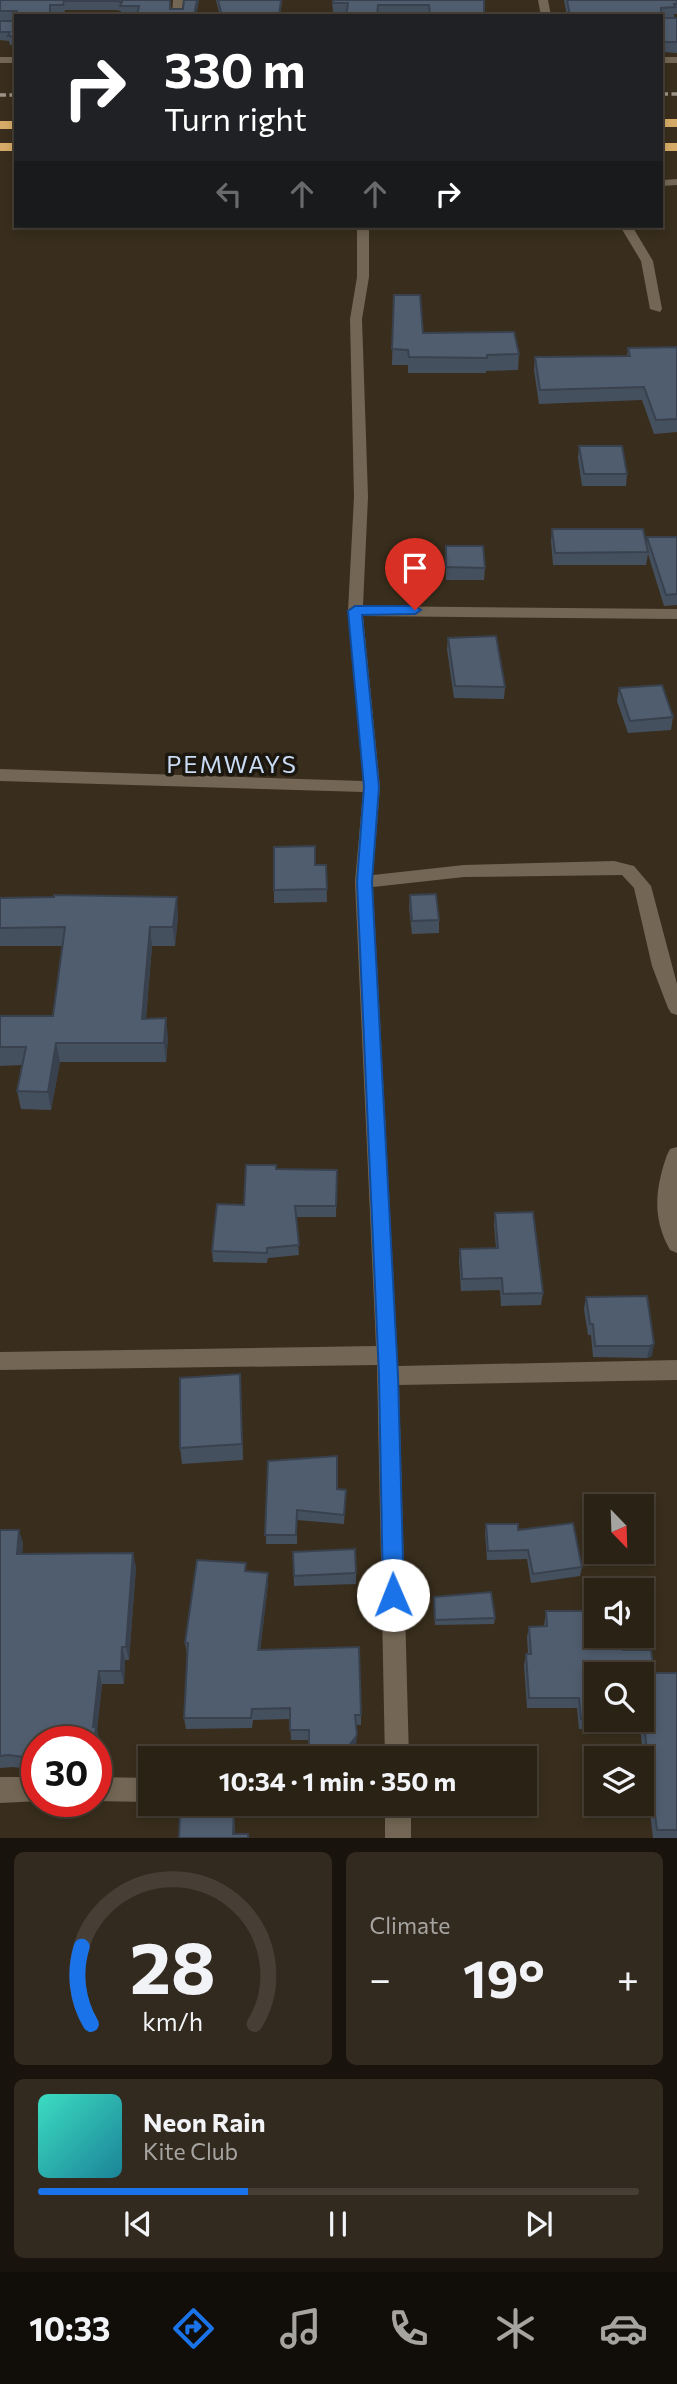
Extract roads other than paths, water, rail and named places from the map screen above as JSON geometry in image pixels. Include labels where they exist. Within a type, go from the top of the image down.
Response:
[{"type":"street","points":[[363,228],[363,277],[356,319],[361,497],[355,611],[372,787],[364,882],[388,1366],[397,1746]]},
{"type":"street","points":[[627,228],[647,261],[656,309]]},
{"type":"street","points":[[355,611],[677,614]]},
{"type":"street","points":[[0,775],[68,774],[239,784],[372,787]]},
{"type":"street","points":[[364,882],[464,871],[614,867],[628,870],[642,886],[662,967],[677,1008]]},
{"type":"street","points":[[677,1155],[665,1203],[668,1231],[677,1244]]},
{"type":"street","points":[[0,1361],[677,1370]]},
{"type":"street","points":[[0,1790],[21,1790]]},
{"type":"street","points":[[112,1790],[138,1790]]},
{"type":"street","points":[[398,1816],[398,1838]]},
{"type":"railway","points":[[663,94],[677,94]]},
{"type":"railway","points":[[0,95],[14,95]]},
{"type":"district","name":"PEMWAYS","points":[[232,765]]}]
